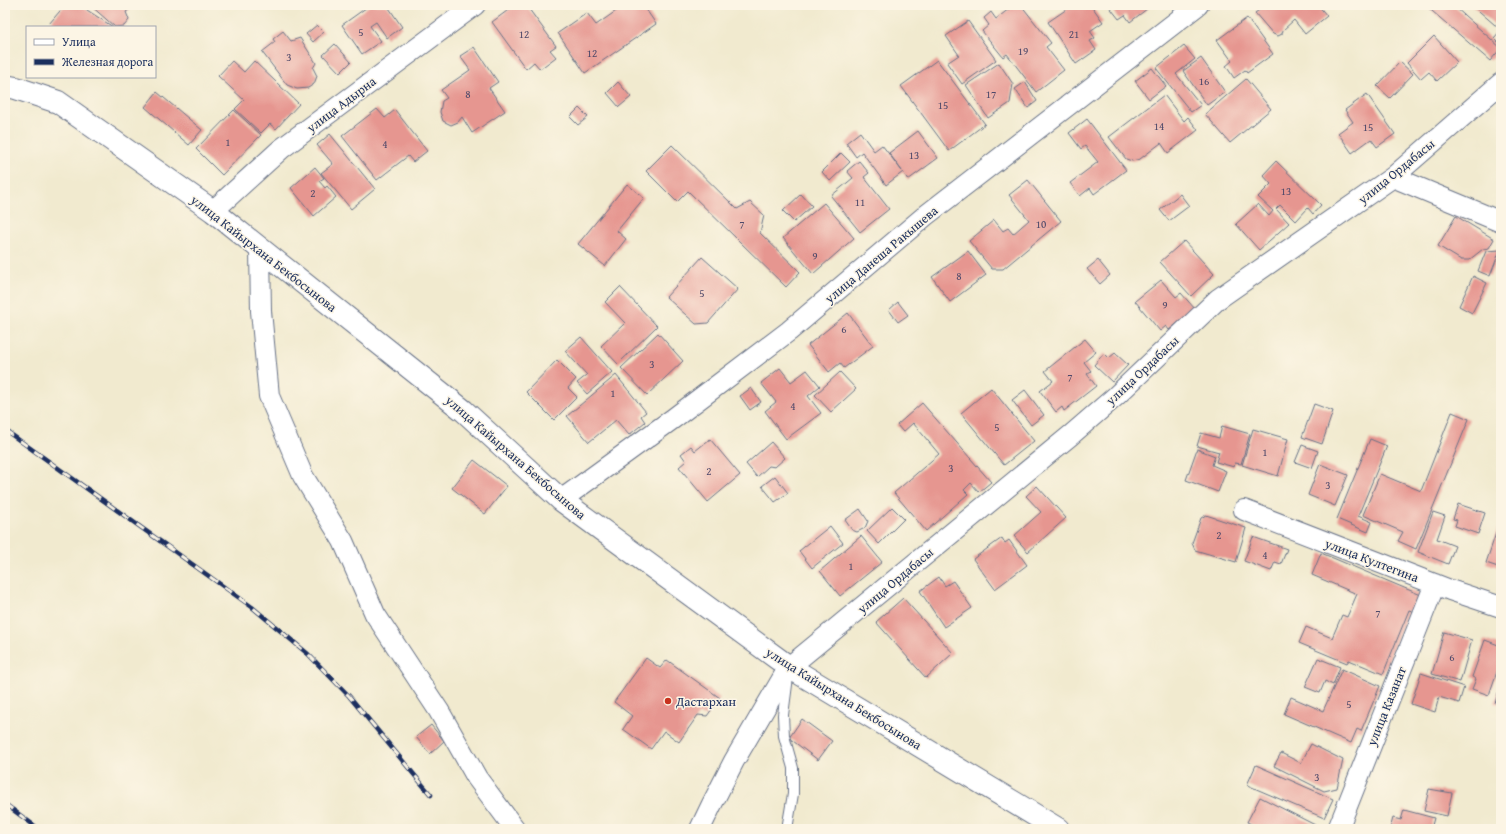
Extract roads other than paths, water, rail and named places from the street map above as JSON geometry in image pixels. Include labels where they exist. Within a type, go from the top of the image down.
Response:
[{"type":"street","name":"улица Адырна","points":[[213,211],[282,149],[407,54],[475,5]]},
{"type":"street","name":"улица Данеша Ракышева","points":[[561,500],[674,418],[789,331],[925,216],[1198,5]]},
{"type":"street","name":"улица Ордабасы","points":[[789,667],[1071,435],[1116,396],[1218,299],[1393,178],[1501,83]]},
{"type":"street","name":"улица Кайырхана Бекбосынова","points":[[5,86],[16,88],[58,102],[213,211],[464,411],[561,500],[789,667],[1058,829]]},
{"type":"street","points":[[1393,178],[1501,222]]},
{"type":"street","points":[[260,249],[261,311],[269,396],[303,476],[343,541],[375,614],[439,711],[477,778],[515,829]]},
{"type":"street","name":"улица Култегина","points":[[1244,510],[1435,584],[1501,607]]},
{"type":"street","name":"улица Казанат","points":[[1338,829],[1435,584]]},
{"type":"street","points":[[700,829],[734,761],[789,667]]},
{"type":"lane","points":[[787,829],[793,794],[793,768],[784,736],[783,715],[789,667]]},
{"type":"railway","points":[[5,430],[252,607],[308,654],[349,696],[431,795]]},
{"type":"railway","points":[[5,804],[39,829]]},
{"type":"place","name":"Дастархан","points":[[668,701]]}]
